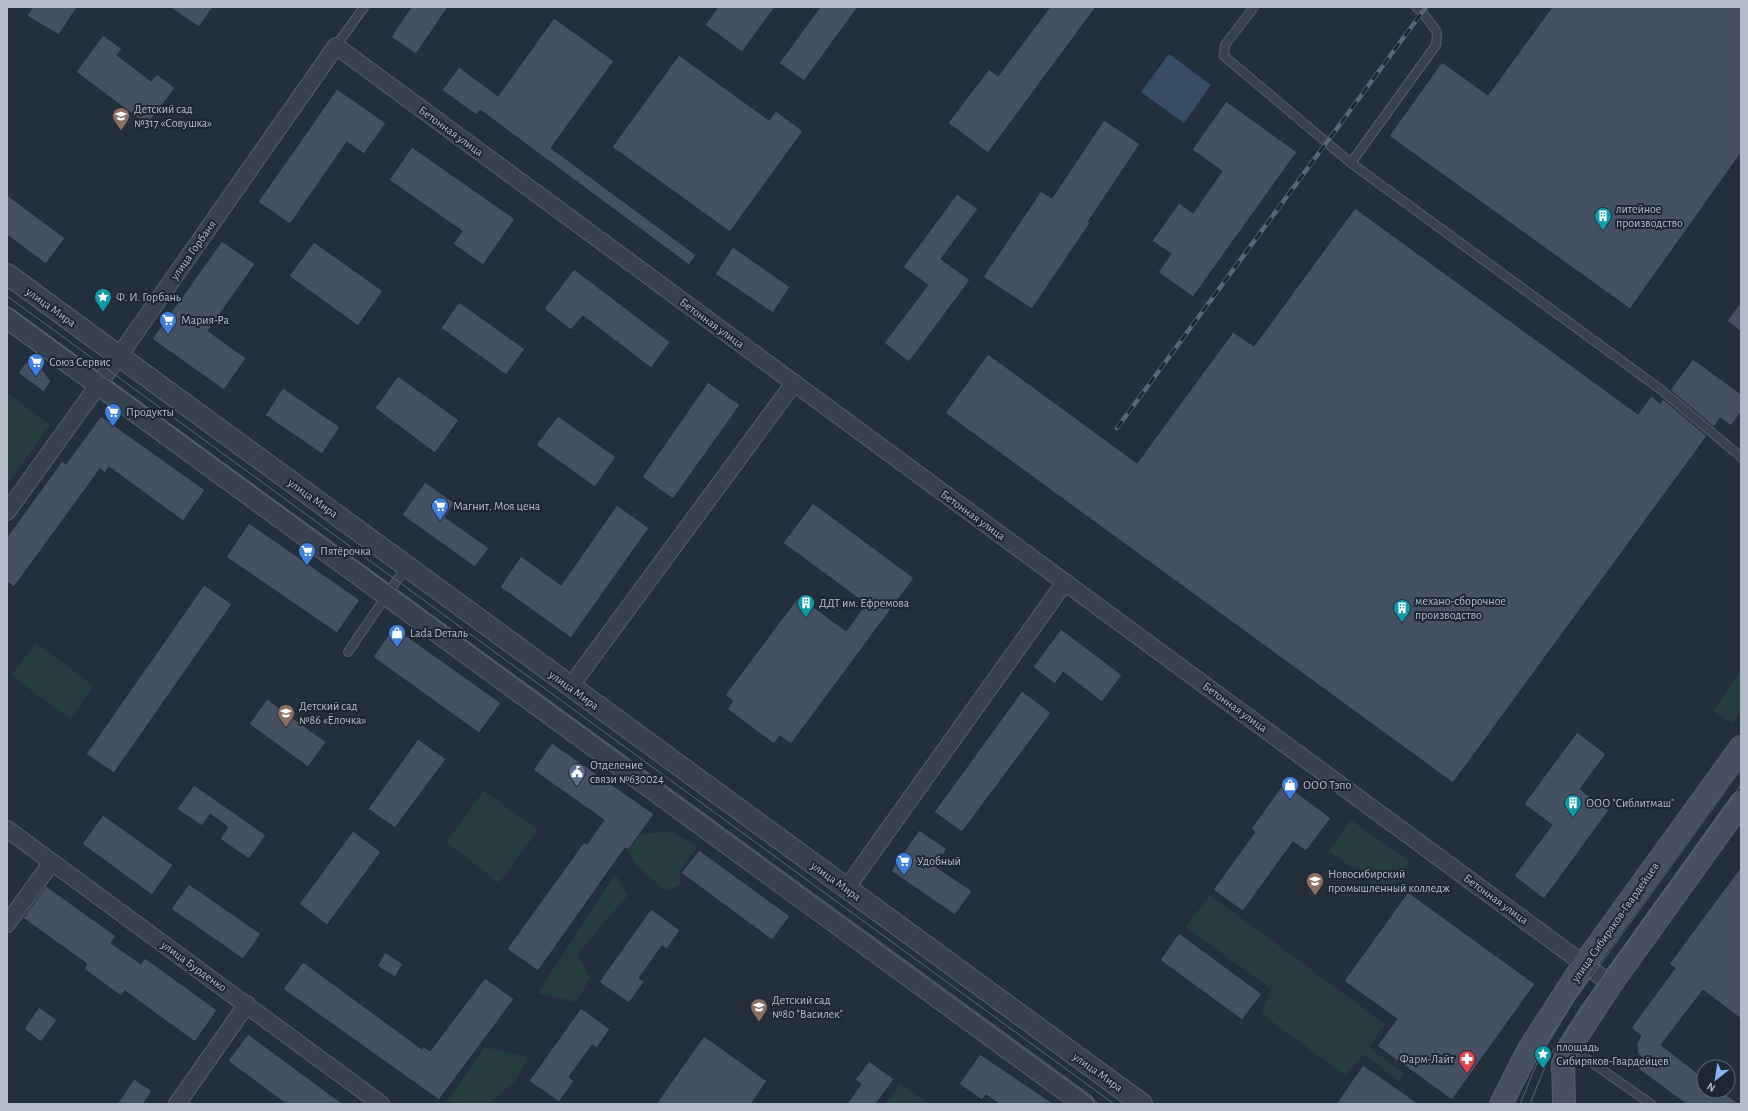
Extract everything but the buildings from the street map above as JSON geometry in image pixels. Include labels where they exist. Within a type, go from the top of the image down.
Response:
[{"type":"main road","name":"улица Сибиряков-Гвардейцев","points":[[1501,1104],[1529,1049],[1584,964],[1741,747]]},
{"type":"main road","points":[[1564,1104],[1564,1064],[1570,1047],[1611,984],[1741,803]]},
{"type":"street","name":"улица Горбаня","points":[[7,512],[119,356],[336,46]]},
{"type":"street","name":"Бетонная улица","points":[[336,46],[1611,984]]},
{"type":"street","name":"улица Мира","points":[[7,274],[1142,1104]]},
{"type":"street","points":[[7,318],[1084,1104]]},
{"type":"street","points":[[570,687],[794,383]]},
{"type":"street","points":[[846,888],[1065,582]]},
{"type":"street","name":"улица Бурденко","points":[[7,829],[381,1104]]},
{"type":"street","points":[[7,924],[52,862]]},
{"type":"street","points":[[177,1104],[247,1004]]},
{"type":"lane","name":"улица Горбаня","points":[[336,46],[364,7]]},
{"type":"lane","points":[[1254,7],[1225,45],[1224,56],[1351,163],[1660,389],[1741,457]]},
{"type":"lane","points":[[1351,163],[1436,45],[1438,32],[1422,12],[1416,7]]},
{"type":"lane","points":[[348,652],[406,567]]},
{"type":"lane","points":[[1570,1047],[1651,1104]]},
{"type":"green space","points":[[7,393],[50,425],[7,485]]},
{"type":"green space","points":[[36,643],[94,686],[70,719],[11,675]]},
{"type":"green space","points":[[1741,669],[1741,711],[1732,723],[1713,711]]},
{"type":"green space","points":[[484,791],[538,830],[499,883],[446,842]]},
{"type":"green space","points":[[1351,820],[1410,862],[1388,893],[1329,851]]},
{"type":"green space","points":[[670,831],[698,846],[680,872],[681,885],[666,891],[637,866],[628,851],[638,835]]},
{"type":"green space","points":[[615,874],[628,895],[577,954],[590,978],[576,1002],[538,993]]},
{"type":"green space","points":[[1210,895],[1385,1024],[1369,1047],[1405,1074],[1399,1081],[1363,1054],[1346,1076],[1262,1014],[1271,989],[1186,927]]},
{"type":"green space","points":[[485,1047],[528,1057],[516,1080],[489,1104],[462,1104],[447,1101]]},
{"type":"green space","points":[[900,1083],[929,1104],[885,1104]]},
{"type":"water","points":[[1169,54],[1211,85],[1184,123],[1141,92]]},
{"type":"tram line","points":[[7,296],[1114,1104]]},
{"type":"tram line","points":[[7,306],[1099,1104]]},
{"type":"tram line","points":[[1520,1104],[1540,1056],[1573,1002],[1741,769]]},
{"type":"tram line","points":[[1530,1104],[1548,1059],[1581,1007],[1741,785]]},
{"type":"railway","points":[[1117,428],[1426,7]]},
{"type":"place","name":"Детский сад №317 «Совушка»","points":[[121,131]]},
{"type":"place","name":"литейное производство","points":[[1603,231]]},
{"type":"place","name":"Ф. И. Горбань","points":[[103,312]]},
{"type":"place","name":"Мария-Ра","points":[[168,335]]},
{"type":"place","name":"Союз Сервис","points":[[36,377]]},
{"type":"place","name":"Продукты","points":[[113,427]]},
{"type":"place","name":"Магнит. Моя цена","points":[[440,521]]},
{"type":"place","name":"Пятёрочка","points":[[307,566]]},
{"type":"place","name":"ДДТ им. Ефремова","points":[[806,618]]},
{"type":"place","name":"механо-сборочное производство","points":[[1402,623]]},
{"type":"place","name":"Lada Dеталь","points":[[397,648]]},
{"type":"place","name":"Детский сад №86 «Ёлочка»","points":[[286,728]]},
{"type":"place","name":"Отделение связи №630024","points":[[577,787]]},
{"type":"place","name":"ООО Тэпо","points":[[1290,800]]},
{"type":"place","name":"ООО \"Сиблитмаш\"","points":[[1573,818]]},
{"type":"place","name":"Удобный","points":[[904,876]]},
{"type":"place","name":"Новосибирский промышленный колледж","points":[[1315,896]]},
{"type":"place","name":"Детский сад №80 \"Василек\"","points":[[759,1022]]},
{"type":"place","name":"площадь Сибиряков-Гвардейцев","points":[[1543,1069]]},
{"type":"place","name":"Фарм-Лайт","points":[[1467,1074]]}]
